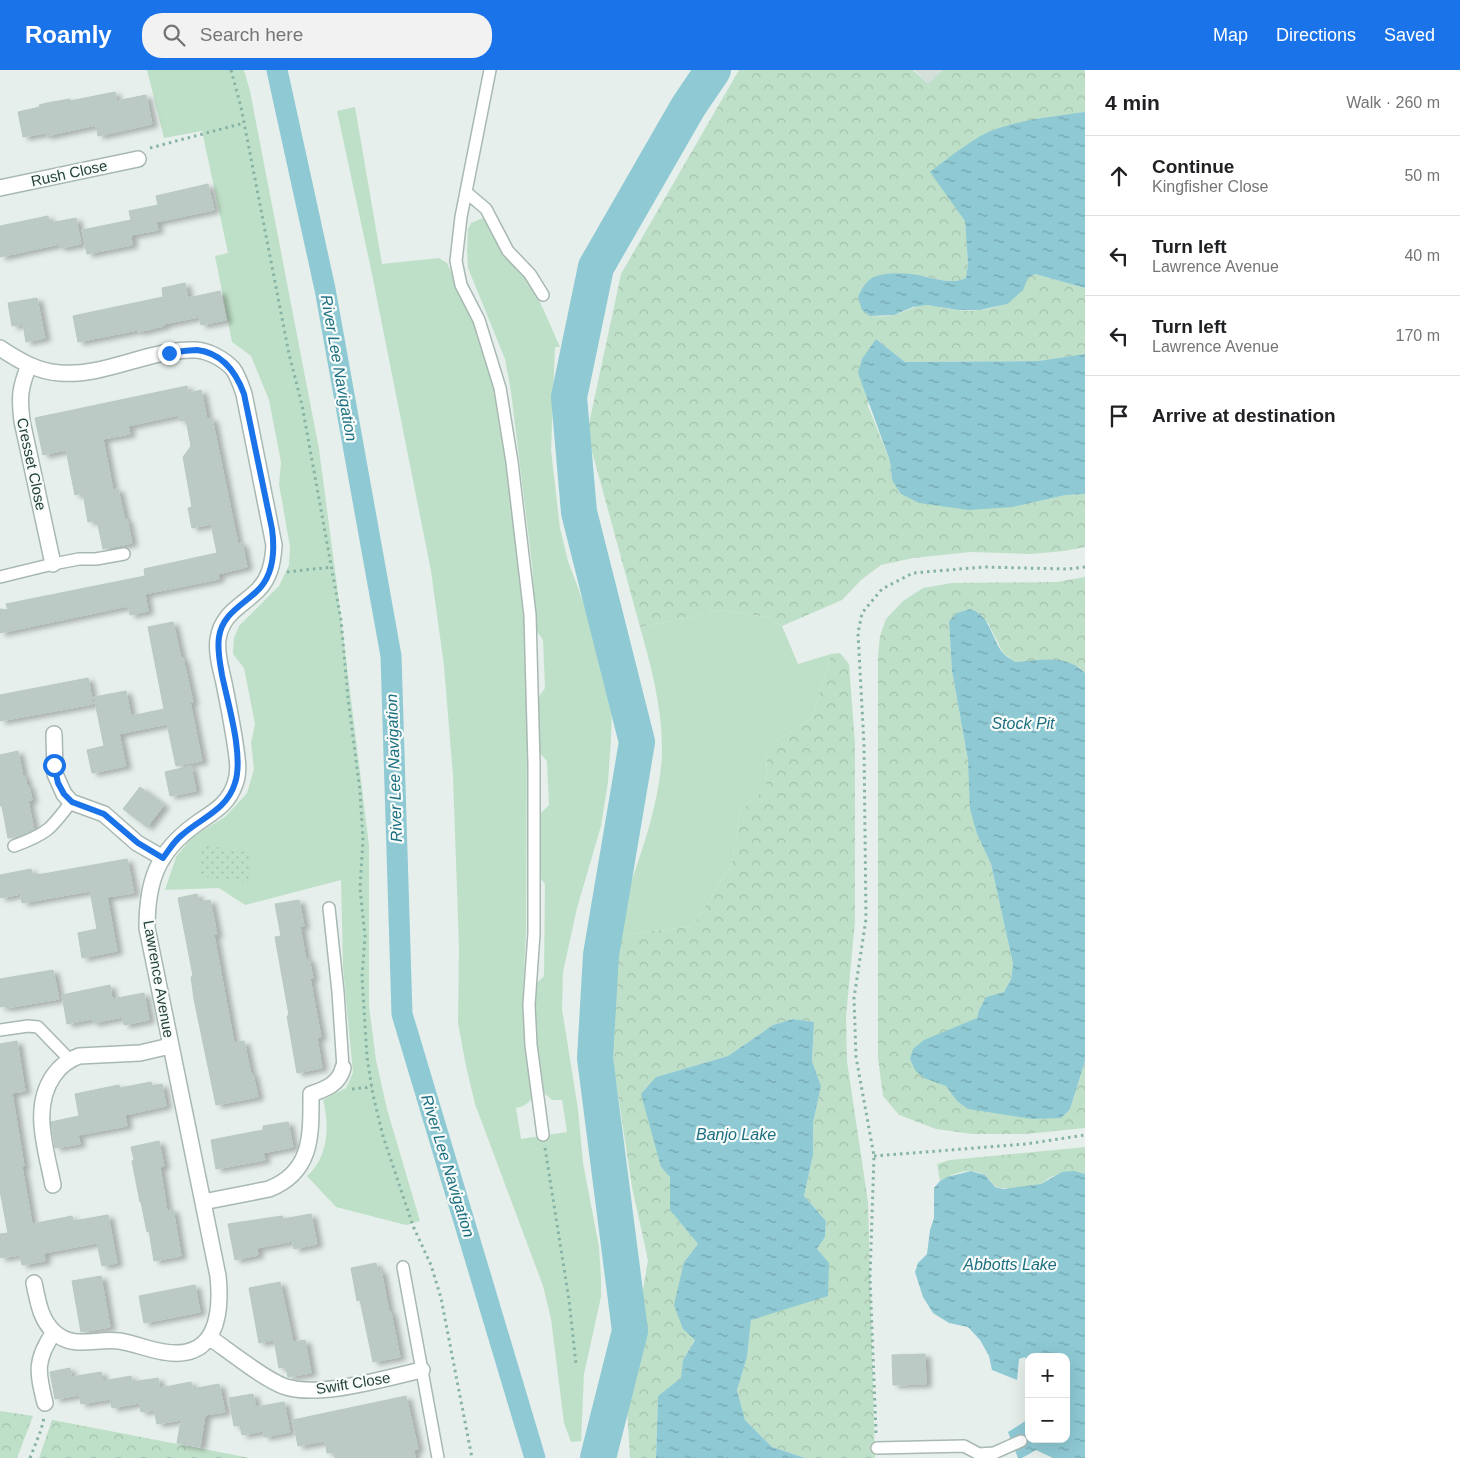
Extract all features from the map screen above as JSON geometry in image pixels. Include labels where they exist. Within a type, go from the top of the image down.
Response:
[{"type":"street","name":"Rush Close","points":[[0,188],[138,159]]},
{"type":"street","name":"Lawrence Avenue","points":[[0,348],[29,366],[45,371],[72,373],[169,353],[197,350],[217,356],[233,370],[244,394],[250,422],[274,545],[269,574],[258,591],[234,609],[227,617],[218,638],[219,659],[238,759],[236,782],[226,801],[218,810],[182,835],[172,845],[156,870],[150,885],[148,898],[147,928],[220,1295],[217,1323],[209,1337]]},
{"type":"street","name":"Cresset Close","points":[[29,366],[21,386],[22,421],[53,564]]},
{"type":"street","points":[[54,734],[55,774],[64,794],[72,802],[104,814],[138,843],[163,858]]},
{"type":"street","points":[[53,1184],[41,1111],[46,1088],[60,1066],[69,1060],[86,1056],[140,1053],[170,1046]]},
{"type":"street","points":[[203,1202],[269,1188],[278,1185],[292,1175],[305,1157],[310,1142],[312,1094],[334,1084],[341,1076],[343,1068]]},
{"type":"street","points":[[34,1283],[41,1312],[46,1323],[54,1332],[66,1340],[86,1343],[118,1341],[172,1353],[187,1352],[195,1349],[209,1337]]},
{"type":"street","points":[[44,1403],[38,1370],[41,1353],[54,1332]]},
{"type":"street","name":"Swift Close","points":[[209,1337],[269,1379],[283,1386],[296,1389],[322,1390],[422,1370]]},
{"type":"lane","points":[[490,70],[466,192],[456,262],[461,284],[479,320],[500,388],[512,462],[530,615],[534,764],[534,933],[529,1005],[530,1045],[543,1135]]},
{"type":"lane","points":[[466,192],[486,209],[508,251],[530,274],[543,295]]},
{"type":"lane","points":[[0,577],[53,564],[79,560],[96,560],[124,554]]},
{"type":"lane","points":[[14,846],[38,837],[54,826],[72,802]]},
{"type":"lane","points":[[329,908],[338,992],[343,1068]]},
{"type":"lane","points":[[0,1030],[28,1026],[38,1027],[69,1060]]},
{"type":"lane","points":[[403,1268],[438,1458]]},
{"type":"lane","points":[[877,1448],[964,1446],[979,1454],[994,1453],[1021,1441]]},
{"type":"path","points":[[231,70],[244,123],[302,405],[340,620],[360,791],[362,840],[360,888],[365,937],[362,976],[373,1095],[383,1136],[413,1226],[431,1265],[441,1298],[472,1458]]},
{"type":"path","points":[[138,159],[152,147],[244,123]]},
{"type":"path","points":[[269,574],[332,567]]},
{"type":"path","points":[[877,1448],[870,1278],[874,1156],[856,1057],[854,998],[866,919],[864,745],[858,633],[862,613],[882,588],[913,573],[984,568],[1066,569],[1085,567]]},
{"type":"path","points":[[543,1135],[569,1300],[576,1364]]},
{"type":"path","points":[[874,1156],[1026,1144],[1085,1135]]},
{"type":"path","points":[[30,1458],[41,1430],[44,1403]]},
{"type":"shaded area","points":[[915,70],[943,70],[928,85]]},
{"type":"green space","points":[[147,70],[244,70],[250,91],[319,449],[369,845],[369,1006],[376,1060],[387,1109],[420,1221],[406,1225],[336,1207],[307,1176],[319,1160],[326,1141],[327,1130],[323,1100],[346,1088],[353,1073],[343,967],[341,880],[245,905],[219,888],[165,890],[176,857],[192,837],[225,817],[247,793],[254,769],[251,743],[255,724],[244,668],[233,654],[234,638],[239,626],[279,586],[289,565],[290,547],[279,484],[281,462],[269,400],[251,356],[232,342],[215,256],[228,253],[202,131],[164,138]]},
{"type":"green space","points":[[739,70],[913,70],[928,84],[943,70],[1085,70],[1085,112],[1040,119],[990,131],[965,221],[968,264],[966,278],[950,281],[924,276],[870,316],[890,316],[917,306],[926,305],[968,311],[989,309],[1008,302],[1016,296],[1028,278],[1035,274],[1085,288],[1085,354],[1038,361],[905,362],[876,339],[868,406],[890,461],[892,480],[1013,507],[1066,495],[1085,494],[1085,547],[1031,554],[970,552],[913,558],[881,565],[861,580],[842,600],[782,626],[766,617],[722,610],[640,627],[587,433],[621,274]]},
{"type":"green space","points":[[355,107],[382,264],[439,258],[447,263],[479,334],[496,393],[507,457],[521,574],[527,724],[526,929],[523,996],[526,1042],[533,1095],[527,1104],[516,1108],[521,1139],[567,1132],[562,1100],[552,1100],[543,1092],[538,1068],[534,986],[544,976],[545,884],[538,875],[539,815],[549,805],[547,761],[538,751],[538,698],[545,688],[543,640],[536,630],[532,564],[511,392],[505,359],[468,268],[468,229],[471,223],[483,218],[487,219],[500,244],[533,289],[560,347],[555,347],[551,450],[560,528],[568,561],[601,650],[612,705],[608,782],[601,826],[577,908],[563,972],[562,1009],[578,1109],[583,1163],[599,1247],[601,1278],[601,1297],[584,1374],[581,1441],[571,1442],[564,1423],[551,1319],[543,1286],[475,1104],[458,1023],[459,947],[453,776],[444,666],[431,571],[372,274],[337,111]]},
{"type":"green space","points":[[1085,577],[1085,673],[1079,667],[1034,661],[1015,662],[1003,653],[988,623],[970,609],[958,613],[949,621],[952,671],[968,760],[977,834],[991,864],[1013,964],[1011,979],[1004,992],[986,997],[977,1018],[956,1028],[910,1059],[920,1074],[946,1086],[957,1101],[1070,1109],[1085,1061],[1085,1128],[1026,1134],[972,1134],[936,1129],[899,1115],[883,1096],[878,1058],[878,655],[880,636],[886,619],[903,601],[923,588],[952,583],[1057,582]]},
{"type":"green space","points":[[722,610],[766,617],[782,626],[798,664],[831,654],[812,718],[767,747],[766,788],[740,811],[732,863],[693,926],[612,936],[644,843],[661,771],[662,733],[658,702],[640,627]]},
{"type":"green space","points":[[840,653],[849,664],[855,744],[855,921],[846,1017],[847,1061],[868,1202],[875,1458],[805,1458],[772,1447],[745,1420],[737,1390],[747,1357],[751,1320],[817,1249],[825,1237],[826,1221],[804,1196],[813,1155],[813,1123],[821,1086],[812,1061],[814,1022],[793,1019],[773,1025],[728,1056],[656,1077],[661,1167],[670,1177],[670,1210],[698,1244],[684,1262],[683,1329],[695,1339],[683,1360],[682,1378],[658,1396],[656,1458],[630,1458],[626,1391],[648,1260],[632,1187],[608,1028],[605,987],[612,936],[693,926],[732,863],[740,811],[766,788],[767,747],[812,718],[831,654]]},
{"type":"green space","points":[[203,845],[252,853],[248,883],[198,876]]},
{"type":"green space","points":[[1085,1147],[1085,1174],[1063,1173],[1041,1184],[1028,1187],[1001,1188],[995,1186],[984,1175],[973,1171],[961,1172],[940,1181],[937,1164],[950,1160]]},
{"type":"green space","points":[[0,1411],[33,1416],[17,1458],[0,1458]]},
{"type":"green space","points":[[52,1420],[58,1421],[250,1458],[39,1458]]},
{"type":"water","points":[[1085,112],[1085,288],[1035,274],[1028,278],[1023,290],[1007,304],[980,310],[958,310],[927,305],[913,307],[894,315],[870,316],[862,310],[858,297],[859,294],[867,282],[878,276],[907,274],[951,281],[966,278],[968,264],[965,221],[930,172],[968,144],[991,131],[1025,121]]},
{"type":"water","points":[[876,339],[905,362],[1038,361],[1085,354],[1085,494],[1066,495],[1013,507],[969,510],[919,503],[901,494],[892,480],[890,461],[858,373],[862,359]]},
{"type":"water","name":"Stock Pit","points":[[970,609],[982,616],[1002,652],[1015,662],[1061,660],[1085,673],[1085,1061],[1070,1109],[1061,1118],[1033,1119],[968,1109],[957,1101],[946,1086],[924,1078],[915,1070],[910,1059],[913,1049],[924,1040],[977,1018],[986,997],[1004,992],[1011,979],[1013,964],[991,864],[977,834],[970,809],[968,760],[952,671],[949,621],[957,613]]},
{"type":"water","name":"Banjo Lake","points":[[793,1019],[814,1022],[812,1061],[821,1086],[813,1123],[813,1155],[804,1196],[826,1221],[825,1237],[817,1249],[829,1263],[828,1296],[751,1320],[747,1357],[737,1390],[745,1420],[772,1447],[805,1458],[656,1458],[658,1396],[681,1378],[683,1360],[695,1340],[683,1329],[674,1305],[684,1262],[698,1244],[670,1210],[670,1177],[661,1167],[641,1094],[656,1077],[728,1056],[773,1025]]},
{"type":"water","name":"Abbotts Lake","points":[[971,1171],[985,1175],[995,1187],[1003,1189],[1041,1184],[1062,1172],[1074,1171],[1085,1174],[1085,1458],[1053,1458],[1036,1450],[1022,1458],[1018,1458],[1008,1432],[1025,1421],[1025,1443],[1070,1443],[1070,1353],[1025,1353],[1025,1357],[1019,1359],[1017,1380],[992,1370],[989,1356],[980,1340],[968,1327],[949,1323],[933,1313],[923,1297],[915,1272],[918,1263],[927,1254],[930,1230],[934,1218],[934,1188],[947,1177]]},
{"type":"building","points":[[115,92],[116,101],[146,95],[152,124],[98,136],[96,125],[46,136],[45,133],[23,137],[18,112],[40,107],[39,105],[47,103],[70,99],[70,101]]},
{"type":"building","points":[[208,184],[214,210],[156,222],[158,230],[131,235],[132,245],[87,254],[82,230],[131,220],[129,211],[158,205],[156,196]]},
{"type":"building","points":[[48,216],[50,223],[76,218],[81,244],[60,248],[59,244],[0,257],[0,226]]},
{"type":"building","points":[[185,283],[188,298],[220,291],[226,320],[201,325],[199,317],[164,324],[164,326],[138,332],[138,330],[78,342],[73,316],[163,297],[162,288]]},
{"type":"building","points":[[37,298],[45,338],[26,342],[23,324],[12,326],[8,303]]},
{"type":"building","points":[[187,386],[189,393],[201,390],[207,419],[212,418],[238,544],[242,543],[247,567],[218,574],[219,579],[145,594],[148,611],[130,615],[128,606],[0,633],[0,609],[8,610],[6,604],[145,576],[144,569],[217,553],[211,524],[192,528],[188,508],[192,507],[183,457],[191,446],[186,420],[180,421],[179,415],[128,426],[130,434],[103,439],[113,490],[118,489],[132,543],[103,549],[97,520],[88,522],[83,493],[75,495],[66,450],[43,455],[35,418]]},
{"type":"building","points":[[173,622],[193,702],[190,702],[202,761],[176,766],[167,724],[119,734],[126,766],[92,773],[87,750],[104,746],[94,697],[126,691],[131,716],[164,709],[148,627]]},
{"type":"building","points":[[88,678],[93,704],[0,721],[0,695]]},
{"type":"building","points":[[18,751],[23,777],[25,776],[27,786],[29,786],[32,800],[28,801],[34,830],[8,838],[2,806],[0,806],[0,755]]},
{"type":"building","points":[[191,766],[196,791],[170,796],[165,772]]},
{"type":"building","points":[[140,787],[164,805],[147,827],[123,809]]},
{"type":"building","points":[[127,859],[134,893],[107,897],[117,951],[82,958],[78,933],[97,929],[90,891],[22,903],[21,894],[0,898],[0,875],[31,869],[32,875],[43,874]]},
{"type":"building","points":[[197,894],[199,902],[210,900],[217,934],[214,935],[234,1043],[244,1041],[258,1097],[216,1105],[194,999],[191,977],[193,976],[178,898]]},
{"type":"building","points":[[299,900],[304,926],[300,926],[306,960],[309,959],[313,978],[310,978],[321,1037],[317,1038],[322,1068],[297,1073],[275,937],[281,936],[275,904]]},
{"type":"building","points":[[53,970],[59,999],[6,1008],[6,1006],[0,1007],[0,979]]},
{"type":"building","points":[[110,985],[112,999],[144,993],[149,1020],[124,1025],[123,1017],[93,1023],[92,1019],[67,1024],[62,995]]},
{"type":"building","points":[[17,1041],[25,1091],[12,1093],[32,1224],[72,1216],[73,1221],[108,1215],[117,1263],[102,1266],[97,1243],[44,1253],[45,1261],[22,1265],[20,1255],[0,1258],[0,1234],[8,1233],[0,1191],[0,1044]]},
{"type":"building","points":[[151,1082],[152,1086],[162,1084],[166,1106],[125,1115],[127,1126],[78,1135],[80,1144],[55,1148],[51,1122],[79,1116],[75,1094],[119,1085],[120,1088]]},
{"type":"building","points":[[288,1122],[293,1147],[263,1153],[265,1160],[216,1169],[211,1140],[263,1130],[263,1126]]},
{"type":"building","points":[[159,1141],[164,1166],[160,1167],[167,1211],[173,1209],[181,1256],[154,1261],[149,1231],[147,1232],[140,1202],[131,1147]]},
{"type":"building","points":[[311,1214],[317,1244],[294,1249],[293,1241],[257,1248],[258,1255],[235,1260],[228,1224],[282,1216],[283,1219]]},
{"type":"building","points":[[376,1263],[378,1271],[381,1270],[400,1357],[373,1362],[360,1300],[357,1301],[351,1268]]},
{"type":"building","points":[[101,1276],[110,1327],[81,1332],[72,1281]]},
{"type":"building","points":[[280,1282],[293,1342],[305,1340],[311,1373],[288,1377],[286,1367],[279,1368],[274,1340],[259,1343],[249,1288]]},
{"type":"building","points":[[195,1285],[200,1312],[144,1323],[139,1296]]},
{"type":"building","points":[[925,1354],[926,1384],[893,1385],[892,1355]]},
{"type":"building","points":[[70,1368],[71,1377],[101,1372],[103,1381],[131,1376],[132,1382],[158,1378],[160,1388],[191,1382],[192,1389],[219,1384],[225,1412],[205,1415],[200,1447],[177,1443],[181,1420],[157,1424],[154,1410],[141,1412],[139,1403],[112,1408],[110,1399],[81,1404],[79,1395],[55,1399],[50,1372]]},
{"type":"building","points":[[253,1394],[256,1407],[284,1402],[290,1432],[264,1437],[263,1431],[242,1435],[240,1425],[234,1426],[229,1398]]},
{"type":"building","points":[[406,1396],[418,1449],[414,1450],[415,1458],[335,1458],[335,1452],[327,1453],[325,1441],[298,1446],[293,1420]]},
{"type":"waterway","name":"River Lee Navigation","points":[[277,70],[325,289],[391,656],[402,1014],[535,1458]]},
{"type":"waterway","points":[[598,1458],[630,1331],[595,1058],[601,955],[637,742],[579,512],[569,397],[596,267],[688,107],[713,70]]},
{"type":"route","points":[[54,765],[58,783],[64,794],[72,802],[104,814],[127,835],[163,858],[182,835],[218,810],[226,801],[236,782],[238,759],[219,659],[218,638],[227,617],[234,609],[258,591],[269,574],[274,545],[272,529],[244,394],[239,380],[233,370],[217,356],[197,350],[169,353]]}]
